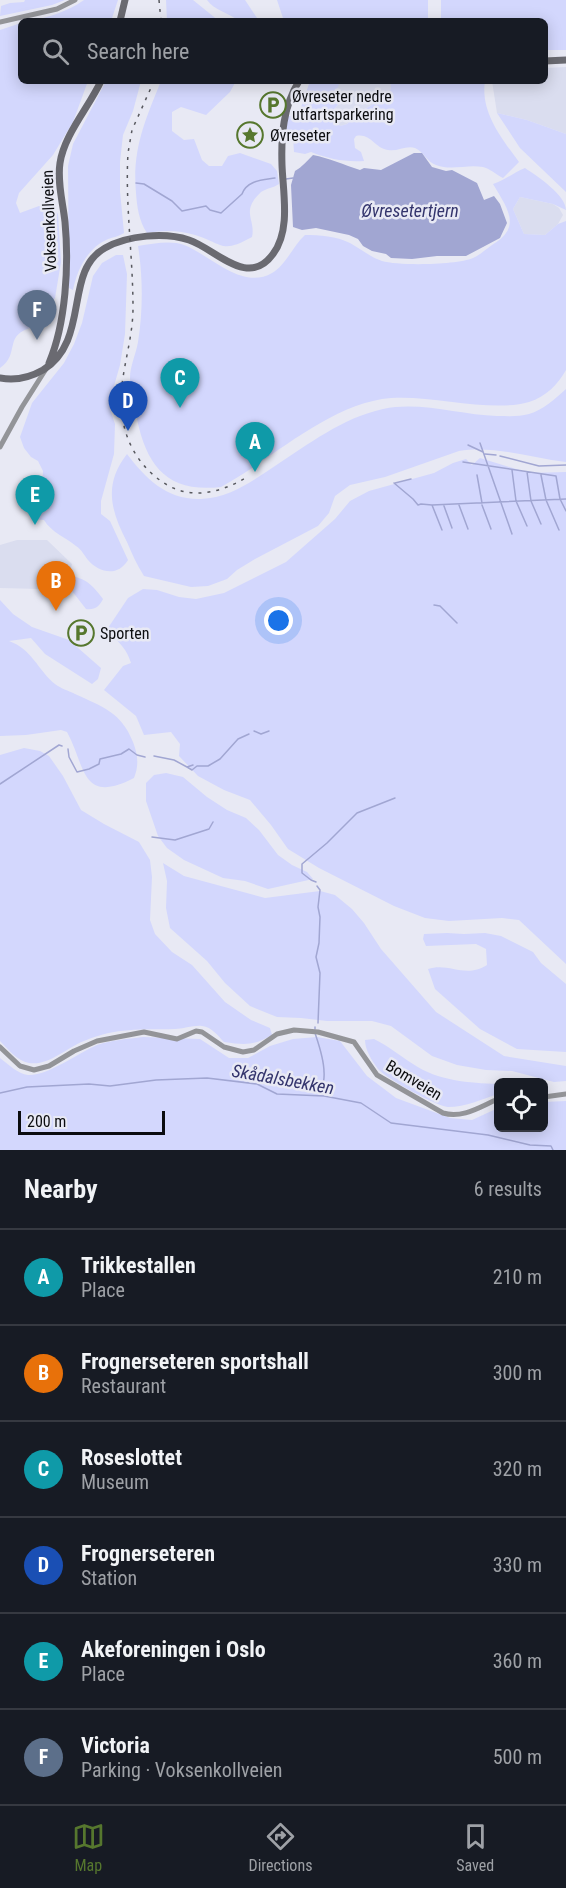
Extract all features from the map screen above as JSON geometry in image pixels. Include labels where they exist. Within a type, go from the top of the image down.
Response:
[{"type":"street","points":[[0,22],[57,9],[75,0]]},
{"type":"street","points":[[121,18],[125,0]]},
{"type":"street","points":[[548,61],[566,60]]},
{"type":"street","name":"Voksenkollveien","points":[[48,367],[58,338],[64,294],[66,236],[60,159],[67,141],[99,84]]},
{"type":"street","points":[[0,447],[48,367],[67,345],[88,266],[98,252],[108,246],[128,240],[168,236],[195,242],[232,265],[242,268],[260,266],[270,258],[279,243],[283,224],[284,120],[290,98],[297,84]]},
{"type":"street","points":[[0,378],[23,379],[48,367]]},
{"type":"street","name":"Bomveien","points":[[0,1047],[23,1068],[37,1070],[50,1066],[69,1053],[97,1041],[137,1033],[153,1033],[177,1039],[196,1031],[202,1032],[228,1049],[246,1052],[256,1049],[280,1033],[308,1030],[354,1042],[377,1076],[443,1113],[451,1115],[464,1113],[494,1101]]},
{"type":"street","points":[[548,1096],[566,1094]]},
{"type":"shaded area","points":[[25,0],[65,0],[0,16],[1,6]]},
{"type":"shaded area","points":[[84,0],[118,0],[112,18],[44,18],[71,8]]},
{"type":"shaded area","points":[[166,0],[193,0],[215,18],[167,18]]},
{"type":"shaded area","points":[[207,0],[245,0],[257,18],[234,18]]},
{"type":"shaded area","points":[[277,0],[428,0],[428,18],[283,18]]},
{"type":"shaded area","points":[[441,0],[566,0],[566,50],[548,50],[548,18],[441,18]]},
{"type":"shaded area","points":[[18,24],[18,84],[87,84],[73,122],[53,155],[19,193],[16,203],[20,213],[39,206],[51,206],[58,214],[61,262],[55,298],[34,327],[18,334],[10,357],[0,368],[0,30]]},
{"type":"shaded area","points":[[566,67],[566,134],[527,120],[497,113],[492,84],[548,84],[548,68]]},
{"type":"shaded area","points":[[104,84],[140,84],[133,111],[123,135],[120,162],[124,233],[108,239],[93,249],[80,268],[73,290],[69,288],[68,166],[73,144]]},
{"type":"shaded area","points":[[160,84],[234,84],[230,92],[206,115],[181,107],[172,112],[172,131],[184,140],[194,139],[202,160],[209,166],[222,166],[228,156],[240,153],[271,164],[277,171],[279,184],[261,192],[251,205],[252,237],[234,245],[223,246],[189,233],[159,231],[147,233],[140,219],[135,177],[138,149],[145,122]]},
{"type":"shaded area","points":[[309,84],[339,84],[337,90],[339,104],[334,109],[334,116],[340,126],[347,124],[363,110],[389,95],[390,84],[485,84],[484,92],[489,114],[499,134],[519,162],[503,178],[483,167],[442,167],[430,162],[415,148],[383,149],[361,136],[356,136],[354,139],[355,148],[361,152],[364,161],[337,160],[311,152],[305,154],[294,152],[293,137],[286,128],[288,116],[298,116]]},
{"type":"shaded area","points":[[338,84],[390,84],[391,87],[389,95],[363,110],[347,124],[340,126],[334,116],[334,109],[339,104]]},
{"type":"shaded area","points":[[497,113],[527,120],[566,134],[566,192],[520,148]]},
{"type":"shaded area","points":[[525,168],[556,192],[565,204],[566,210],[553,204],[520,197],[513,209],[524,234],[545,235],[558,224],[566,221],[566,370],[546,393],[529,402],[497,406],[408,398],[368,402],[324,421],[221,487],[187,486],[174,481],[154,463],[141,436],[130,383],[142,306],[138,246],[155,243],[184,245],[226,269],[249,277],[261,277],[277,270],[305,235],[339,239],[390,263],[428,264],[465,260],[481,254],[502,238],[507,231],[510,224],[507,209],[493,184]]},
{"type":"shaded area","points":[[520,197],[553,204],[559,208],[563,215],[558,224],[545,235],[524,234],[513,209]]},
{"type":"shaded area","points":[[116,255],[123,255],[127,274],[125,334],[112,393],[110,409],[115,424],[114,454],[101,501],[101,514],[110,521],[128,560],[119,569],[108,571],[97,568],[78,548],[54,531],[44,520],[31,519],[34,511],[47,505],[42,486],[43,471],[38,461],[31,457],[24,448],[20,437],[32,403],[64,363],[74,344],[82,323],[93,276],[102,263]]},
{"type":"shaded area","points":[[566,389],[566,462],[499,451],[459,451],[385,477],[350,485],[335,496],[329,513],[318,526],[255,559],[227,579],[208,586],[191,587],[144,576],[117,520],[112,487],[119,465],[127,454],[142,472],[168,492],[189,498],[212,498],[240,488],[326,433],[368,413],[397,407],[411,407],[483,415],[521,416],[544,407]]},
{"type":"shaded area","points":[[480,458],[529,473],[566,472],[566,964],[519,920],[502,918],[449,921],[425,918],[394,906],[319,868],[288,849],[250,800],[224,790],[198,776],[179,756],[180,744],[171,732],[144,735],[136,716],[104,690],[123,666],[131,663],[124,648],[108,628],[128,598],[143,589],[196,599],[224,593],[286,562],[335,519],[350,501],[369,491],[434,473],[466,459],[472,465]]},
{"type":"shaded area","points":[[17,540],[47,540],[72,564],[70,571],[60,578],[48,579],[41,589],[0,588],[0,545]]},
{"type":"shaded area","points":[[73,576],[87,582],[97,591],[103,599],[98,606],[86,609],[72,591],[56,586],[54,583]]},
{"type":"shaded area","points":[[0,600],[13,614],[32,627],[69,640],[101,668],[98,679],[92,684],[45,654],[31,638],[9,641],[29,654],[55,684],[117,717],[128,732],[136,751],[137,765],[134,778],[117,785],[104,787],[95,785],[83,769],[67,732],[61,730],[0,736]]},
{"type":"shaded area","points":[[24,748],[40,751],[49,756],[63,776],[81,810],[139,842],[150,860],[152,877],[150,920],[155,934],[172,952],[192,965],[225,1002],[251,1020],[270,1028],[272,1035],[254,1043],[243,1044],[224,1042],[212,1030],[202,1026],[118,1031],[84,1041],[44,1062],[36,1063],[21,1060],[0,1041],[0,755]]},
{"type":"shaded area","points":[[166,773],[183,777],[207,797],[227,810],[246,818],[259,830],[278,855],[307,872],[313,879],[268,889],[245,881],[223,878],[184,860],[167,848],[158,836],[146,801],[146,783],[154,775]]},
{"type":"shaded area","points":[[163,863],[184,876],[265,898],[320,891],[335,895],[352,909],[381,949],[436,1012],[504,1056],[566,1066],[566,1081],[554,1082],[548,1080],[548,1078],[512,1071],[486,1070],[457,1065],[432,1056],[391,1026],[372,1021],[327,1021],[277,1017],[250,1006],[225,983],[207,961],[170,928],[166,908],[167,881]]},
{"type":"shaded area","points":[[485,933],[501,936],[533,952],[541,963],[566,984],[566,1052],[517,1049],[480,1029],[435,989],[428,969],[443,967],[471,971],[487,965],[486,949],[476,944],[426,946],[423,939],[424,934]]},
{"type":"shaded area","points":[[143,1037],[200,1039],[229,1058],[248,1058],[270,1046],[293,1039],[317,1037],[340,1041],[367,1076],[396,1098],[450,1118],[472,1120],[494,1110],[494,1132],[548,1132],[548,1102],[566,1101],[566,1150],[0,1150],[0,1058],[21,1073],[36,1074],[54,1068],[97,1045]]},
{"type":"shaded area","points":[[374,1039],[423,1070],[443,1078],[494,1084],[494,1095],[455,1107],[433,1102],[401,1085],[378,1069],[369,1055],[365,1040]]},
{"type":"water","name":"Øvresetertjern","points":[[414,153],[422,153],[432,167],[446,171],[452,170],[477,183],[484,200],[494,196],[500,204],[507,223],[500,238],[466,256],[391,258],[386,254],[372,251],[363,246],[358,239],[349,235],[316,228],[302,230],[293,227],[291,185],[295,171],[313,155],[360,170],[364,168],[381,170]]},
{"type":"waterway","points":[[136,183],[144,184],[172,201],[182,211],[206,206],[210,210],[221,213],[251,183],[275,178]]},
{"type":"waterway","points":[[286,179],[293,178]]},
{"type":"waterway","points":[[480,443],[512,534]]},
{"type":"waterway","points":[[468,445],[483,452]]},
{"type":"waterway","points":[[485,454],[496,455]]},
{"type":"waterway","points":[[500,456],[539,466],[566,465]]},
{"type":"waterway","points":[[463,462],[556,476],[560,499],[566,511]]},
{"type":"waterway","points":[[512,470],[516,501],[527,526]]},
{"type":"waterway","points":[[527,472],[531,501],[541,524]]},
{"type":"waterway","points":[[477,475],[482,503]]},
{"type":"waterway","points":[[541,475],[546,500],[559,530]]},
{"type":"waterway","points":[[395,483],[411,479]]},
{"type":"waterway","points":[[394,483],[418,505],[566,499]]},
{"type":"waterway","points":[[432,505],[442,530]]},
{"type":"waterway","points":[[459,505],[468,529]]},
{"type":"waterway","points":[[482,505],[491,529]]},
{"type":"waterway","points":[[444,506],[452,528]]},
{"type":"waterway","points":[[434,605],[440,606],[457,623]]},
{"type":"waterway","points":[[254,731],[261,734],[269,731]]},
{"type":"waterway","points":[[187,767],[192,770],[197,766],[208,766],[220,759],[238,739],[249,734]]},
{"type":"waterway","points":[[0,784],[59,745],[62,746]]},
{"type":"waterway","points":[[68,749],[69,757],[77,772],[99,764],[100,759],[121,754],[129,749],[145,757]]},
{"type":"waterway","points":[[154,756],[174,760],[187,767],[193,765]]},
{"type":"waterway","points":[[316,882],[302,873],[302,864],[357,813],[395,798]]},
{"type":"waterway","points":[[152,837],[175,840],[209,829],[213,822]]},
{"type":"waterway","points":[[317,886],[320,890],[319,943],[316,957],[320,973],[318,1023]]},
{"type":"waterway","points":[[315,1033],[323,1062],[324,1096]]},
{"type":"waterway","name":"Skådalsbekken","points":[[0,1093],[27,1087],[89,1084],[110,1086],[156,1080],[207,1078],[257,1084],[277,1094],[324,1096],[361,1103],[391,1123],[488,1135],[530,1145],[551,1146],[553,1150]]},
{"type":"railway","points":[[159,0],[161,18]]},
{"type":"railway","points":[[153,84],[132,130],[128,153],[133,308],[121,400],[125,429],[130,443],[145,467],[169,486],[179,490],[209,492],[219,490],[247,477]]},
{"type":"place","name":"Øvreseter nedre utfartsparkering","points":[[273,105]]},
{"type":"place","name":"Øvreseter","points":[[250,135]]},
{"type":"place","name":"Victoria","points":[[37,340]]},
{"type":"place","name":"Roseslottet","points":[[180,408]]},
{"type":"place","name":"Frognerseteren","points":[[128,431]]},
{"type":"place","name":"Trikkestallen","points":[[255,472]]},
{"type":"place","name":"Akeforeningen i Oslo","points":[[35,525]]},
{"type":"place","name":"Frognerseteren sportshall","points":[[56,611]]},
{"type":"place","name":"Sporten","points":[[81,633]]}]
